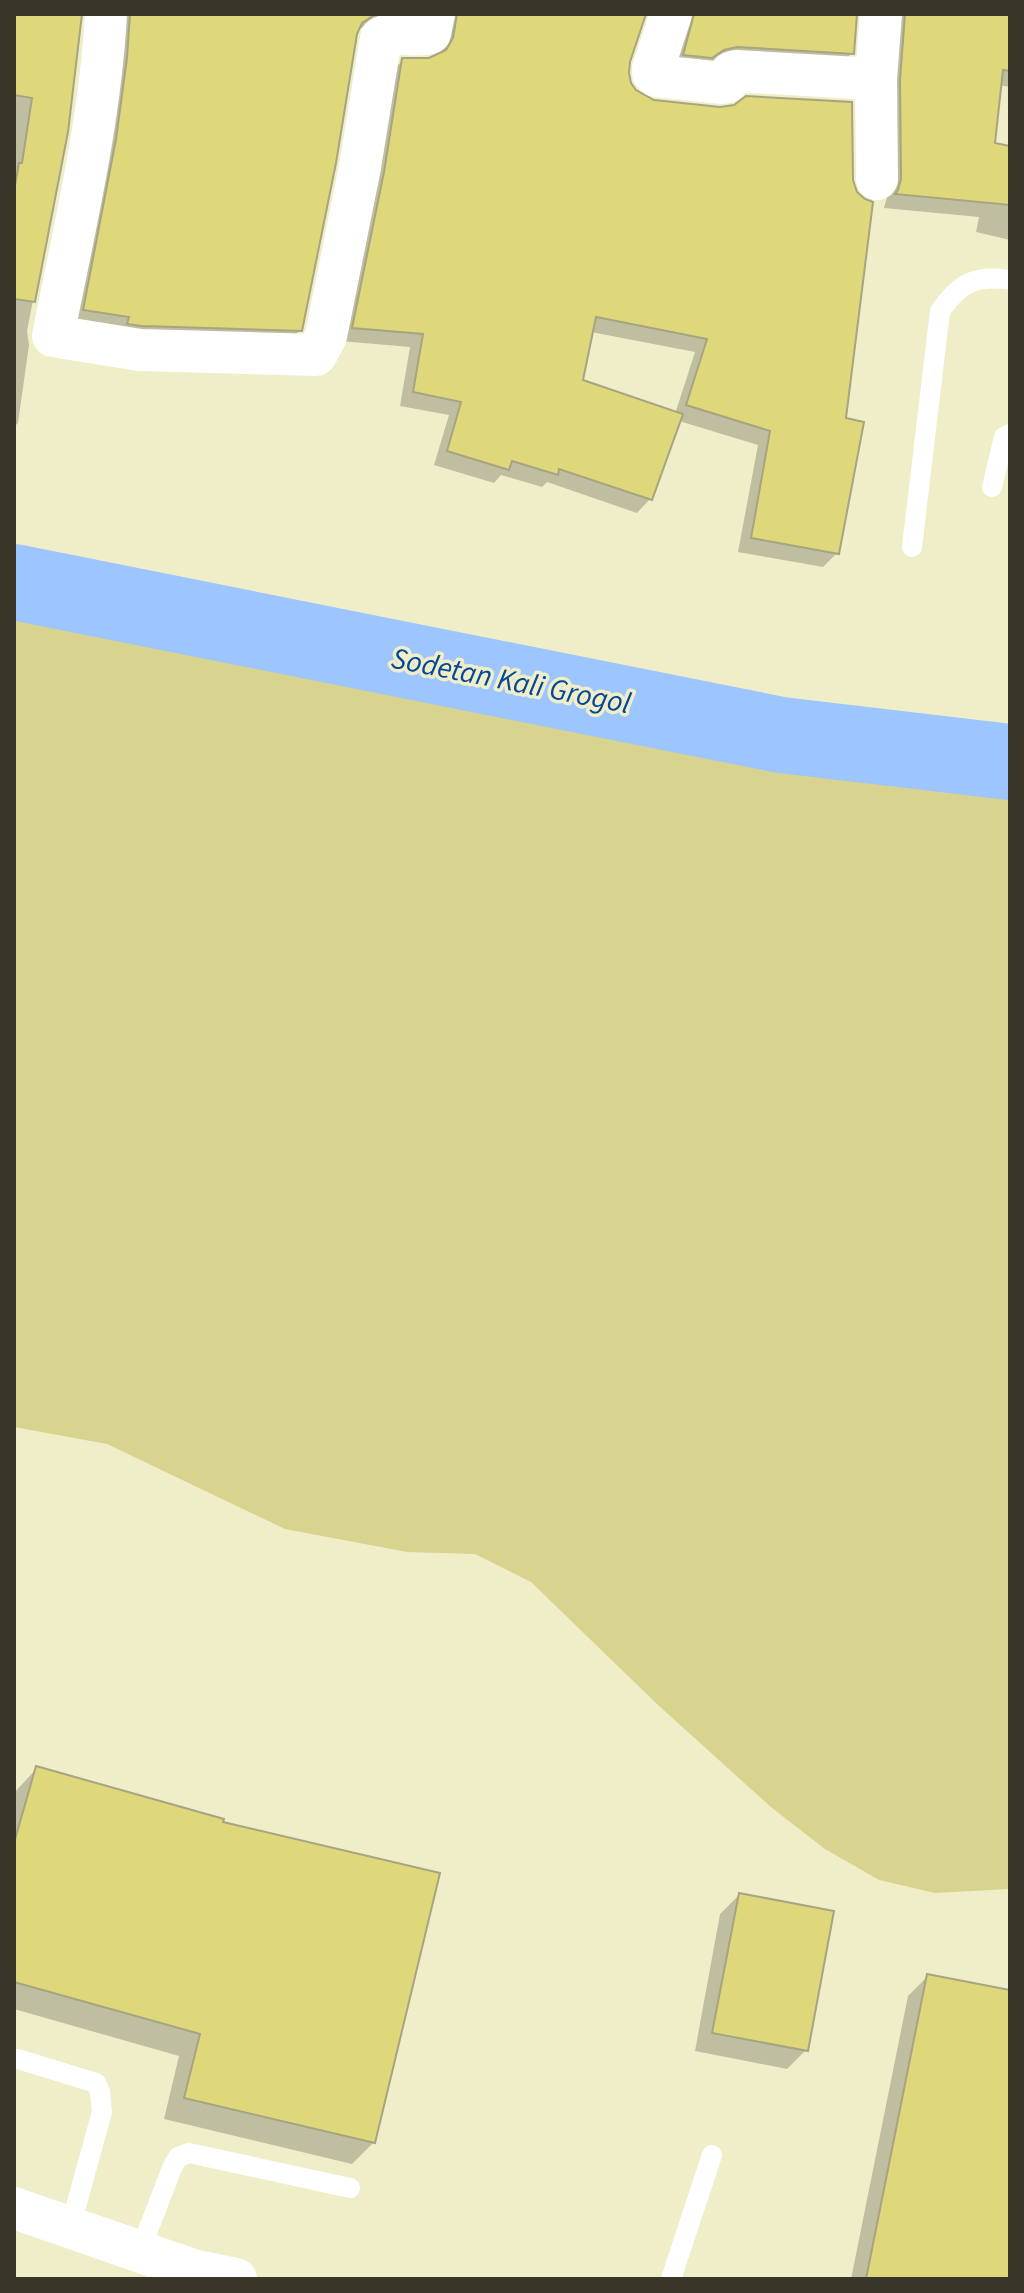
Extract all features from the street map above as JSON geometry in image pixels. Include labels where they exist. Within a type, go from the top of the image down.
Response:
[{"type":"street","points":[[106,14],[104,66],[90,152],[53,336],[140,350],[316,355],[326,336],[360,167],[381,38],[389,33],[430,33],[434,14]]},
{"type":"street","points":[[671,14],[653,69],[656,76],[723,83],[727,82],[728,75],[736,71],[876,79]]},
{"type":"street","points":[[877,179],[876,79],[881,14]]},
{"type":"street","points":[[14,2208],[193,2270],[236,2279]]},
{"type":"lane","points":[[912,547],[940,311],[954,291],[974,281],[1010,280]]},
{"type":"lane","points":[[992,487],[1004,437],[1010,434]]},
{"type":"lane","points":[[18,2059],[96,2083],[100,2092],[102,2112],[70,2228]]},
{"type":"lane","points":[[140,2251],[172,2168],[178,2157],[189,2153],[350,2188]]},
{"type":"lane","points":[[671,2279],[712,2155]]},
{"type":"shaded area","points":[[14,582],[781,735],[1010,762],[1010,1889],[935,1893],[879,1880],[825,1849],[772,1808],[658,1705],[531,1582],[475,1554],[407,1552],[285,1529],[107,1444],[14,1427]]},
{"type":"building","points":[[14,14],[82,14],[68,132],[35,302],[14,299],[14,191],[19,163],[22,163],[32,98],[14,95]]},
{"type":"building","points":[[130,14],[376,14],[362,23],[357,34],[336,163],[302,331],[142,326],[127,324],[129,317],[83,310],[116,139]]},
{"type":"building","points":[[457,14],[646,14],[629,73],[636,90],[654,100],[720,107],[734,105],[746,96],[852,102],[853,180],[857,192],[873,202],[846,418],[864,422],[839,554],[751,538],[770,431],[686,405],[707,339],[596,317],[583,380],[683,414],[652,500],[559,469],[558,475],[512,461],[509,470],[447,451],[461,402],[413,392],[423,334],[352,328],[384,172],[402,58],[429,58],[446,50],[453,38]]},
{"type":"building","points":[[694,14],[857,14],[854,54],[737,47],[724,50],[712,58],[683,55]]},
{"type":"building","points":[[905,14],[1010,14],[1010,71],[1003,70],[995,143],[1010,146],[1010,205],[895,194],[901,179],[900,80]]},
{"type":"building","points":[[36,1766],[224,1819],[223,1822],[440,1873],[375,2143],[184,2098],[200,2034],[14,1982],[14,1843]]},
{"type":"building","points":[[739,1893],[834,1911],[808,2051],[712,2033]]},
{"type":"building","points":[[927,1974],[1010,1990],[1010,2279],[866,2279]]},
{"type":"waterway","name":"Sodetan Kali Grogol","points":[[14,582],[781,735],[1010,762]]}]
